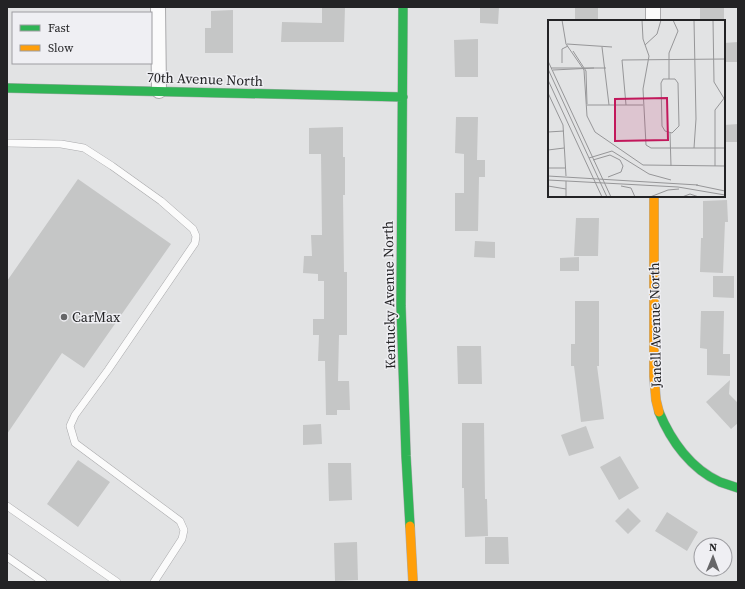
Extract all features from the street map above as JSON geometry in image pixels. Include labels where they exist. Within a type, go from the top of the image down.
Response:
[{"type":"street","points":[[158,7],[159,91]]},
{"type":"street","name":"Kentucky Avenue North","points":[[403,7],[401,306],[406,456],[413,582]]},
{"type":"street","points":[[653,7],[653,20]]},
{"type":"street","name":"70th Avenue North","points":[[7,88],[403,97]]},
{"type":"street","name":"Janell Avenue North","points":[[654,197],[654,376],[657,401],[665,427],[680,449],[697,468],[720,482],[738,488]]},
{"type":"lane","points":[[7,143],[61,144],[84,148],[161,201],[192,229],[196,236],[195,243],[108,370],[75,415],[70,426],[75,443],[180,521],[184,530],[182,539],[154,582]]},
{"type":"lane","points":[[7,506],[117,582]]},
{"type":"lane","points":[[7,557],[43,582]]},
{"type":"building","points":[[322,7],[345,7],[344,42],[281,42],[282,22],[322,23]]},
{"type":"building","points":[[480,7],[499,7],[498,24],[480,23]]},
{"type":"building","points":[[575,7],[598,7],[598,20],[575,20]]},
{"type":"building","points":[[700,7],[724,7],[724,20],[700,20]]},
{"type":"building","points":[[233,10],[233,53],[205,53],[205,28],[211,28],[211,11]]},
{"type":"building","points":[[478,39],[478,77],[455,77],[454,40]]},
{"type":"building","points":[[738,42],[738,62],[725,62],[725,43]]},
{"type":"building","points":[[456,117],[478,117],[477,160],[485,160],[485,177],[479,177],[478,231],[455,231],[455,193],[464,193],[464,154],[455,153]]},
{"type":"building","points":[[738,124],[738,142],[725,142],[725,125]]},
{"type":"building","points":[[343,127],[343,157],[345,157],[345,195],[343,195],[344,272],[347,272],[347,335],[339,335],[338,381],[349,381],[350,410],[337,410],[337,415],[326,415],[325,361],[318,361],[319,335],[313,335],[313,319],[324,319],[324,281],[318,281],[318,274],[303,273],[304,256],[312,256],[311,235],[322,235],[321,154],[309,154],[309,128]]},
{"type":"building","name":"CarMax","points":[[78,179],[171,244],[84,368],[62,353],[7,434],[7,281]]},
{"type":"building","points":[[727,200],[728,222],[725,222],[723,273],[700,272],[701,238],[703,238],[703,201]]},
{"type":"building","points":[[576,218],[599,218],[598,256],[574,256]]},
{"type":"building","points":[[475,241],[495,242],[495,258],[474,257]]},
{"type":"building","points":[[579,257],[579,271],[560,271],[560,258]]},
{"type":"building","points":[[713,276],[734,276],[734,298],[713,297]]},
{"type":"building","points":[[575,301],[599,301],[599,366],[597,366],[604,419],[581,422],[574,366],[571,366],[571,344],[575,344]]},
{"type":"building","points":[[701,311],[724,311],[723,354],[730,354],[730,376],[707,375],[707,349],[700,348]]},
{"type":"building","points":[[457,346],[481,346],[482,384],[458,384]]},
{"type":"building","points":[[730,380],[729,394],[738,403],[738,423],[731,429],[706,402]]},
{"type":"building","points":[[462,423],[484,423],[485,499],[487,499],[488,536],[465,537],[464,488],[462,488]]},
{"type":"building","points":[[321,424],[322,444],[303,445],[303,425]]},
{"type":"building","points":[[586,426],[594,448],[569,456],[561,435]]},
{"type":"building","points":[[620,456],[639,488],[619,500],[600,467]]},
{"type":"building","points":[[78,460],[110,482],[78,527],[47,504]]},
{"type":"building","points":[[328,463],[351,463],[352,500],[329,501]]},
{"type":"building","points":[[628,508],[641,521],[628,534],[615,521]]},
{"type":"building","points":[[667,512],[698,532],[695,537],[693,537],[693,541],[687,551],[655,531]]},
{"type":"building","points":[[485,537],[508,537],[509,564],[485,564]]},
{"type":"building","points":[[357,542],[358,580],[335,581],[334,543]]},
{"type":"traffic: fast","points":[[403,7],[401,306],[410,526]]},
{"type":"traffic: fast","points":[[7,88],[403,97]]},
{"type":"traffic: fast","points":[[659,412],[676,443],[691,462],[700,470],[720,482],[738,488]]},
{"type":"traffic: slow","points":[[654,197],[654,376],[656,400],[659,412]]},
{"type":"traffic: slow","points":[[410,526],[413,582]]},
{"type":"place","name":"CarMax","points":[[64,317]]}]
